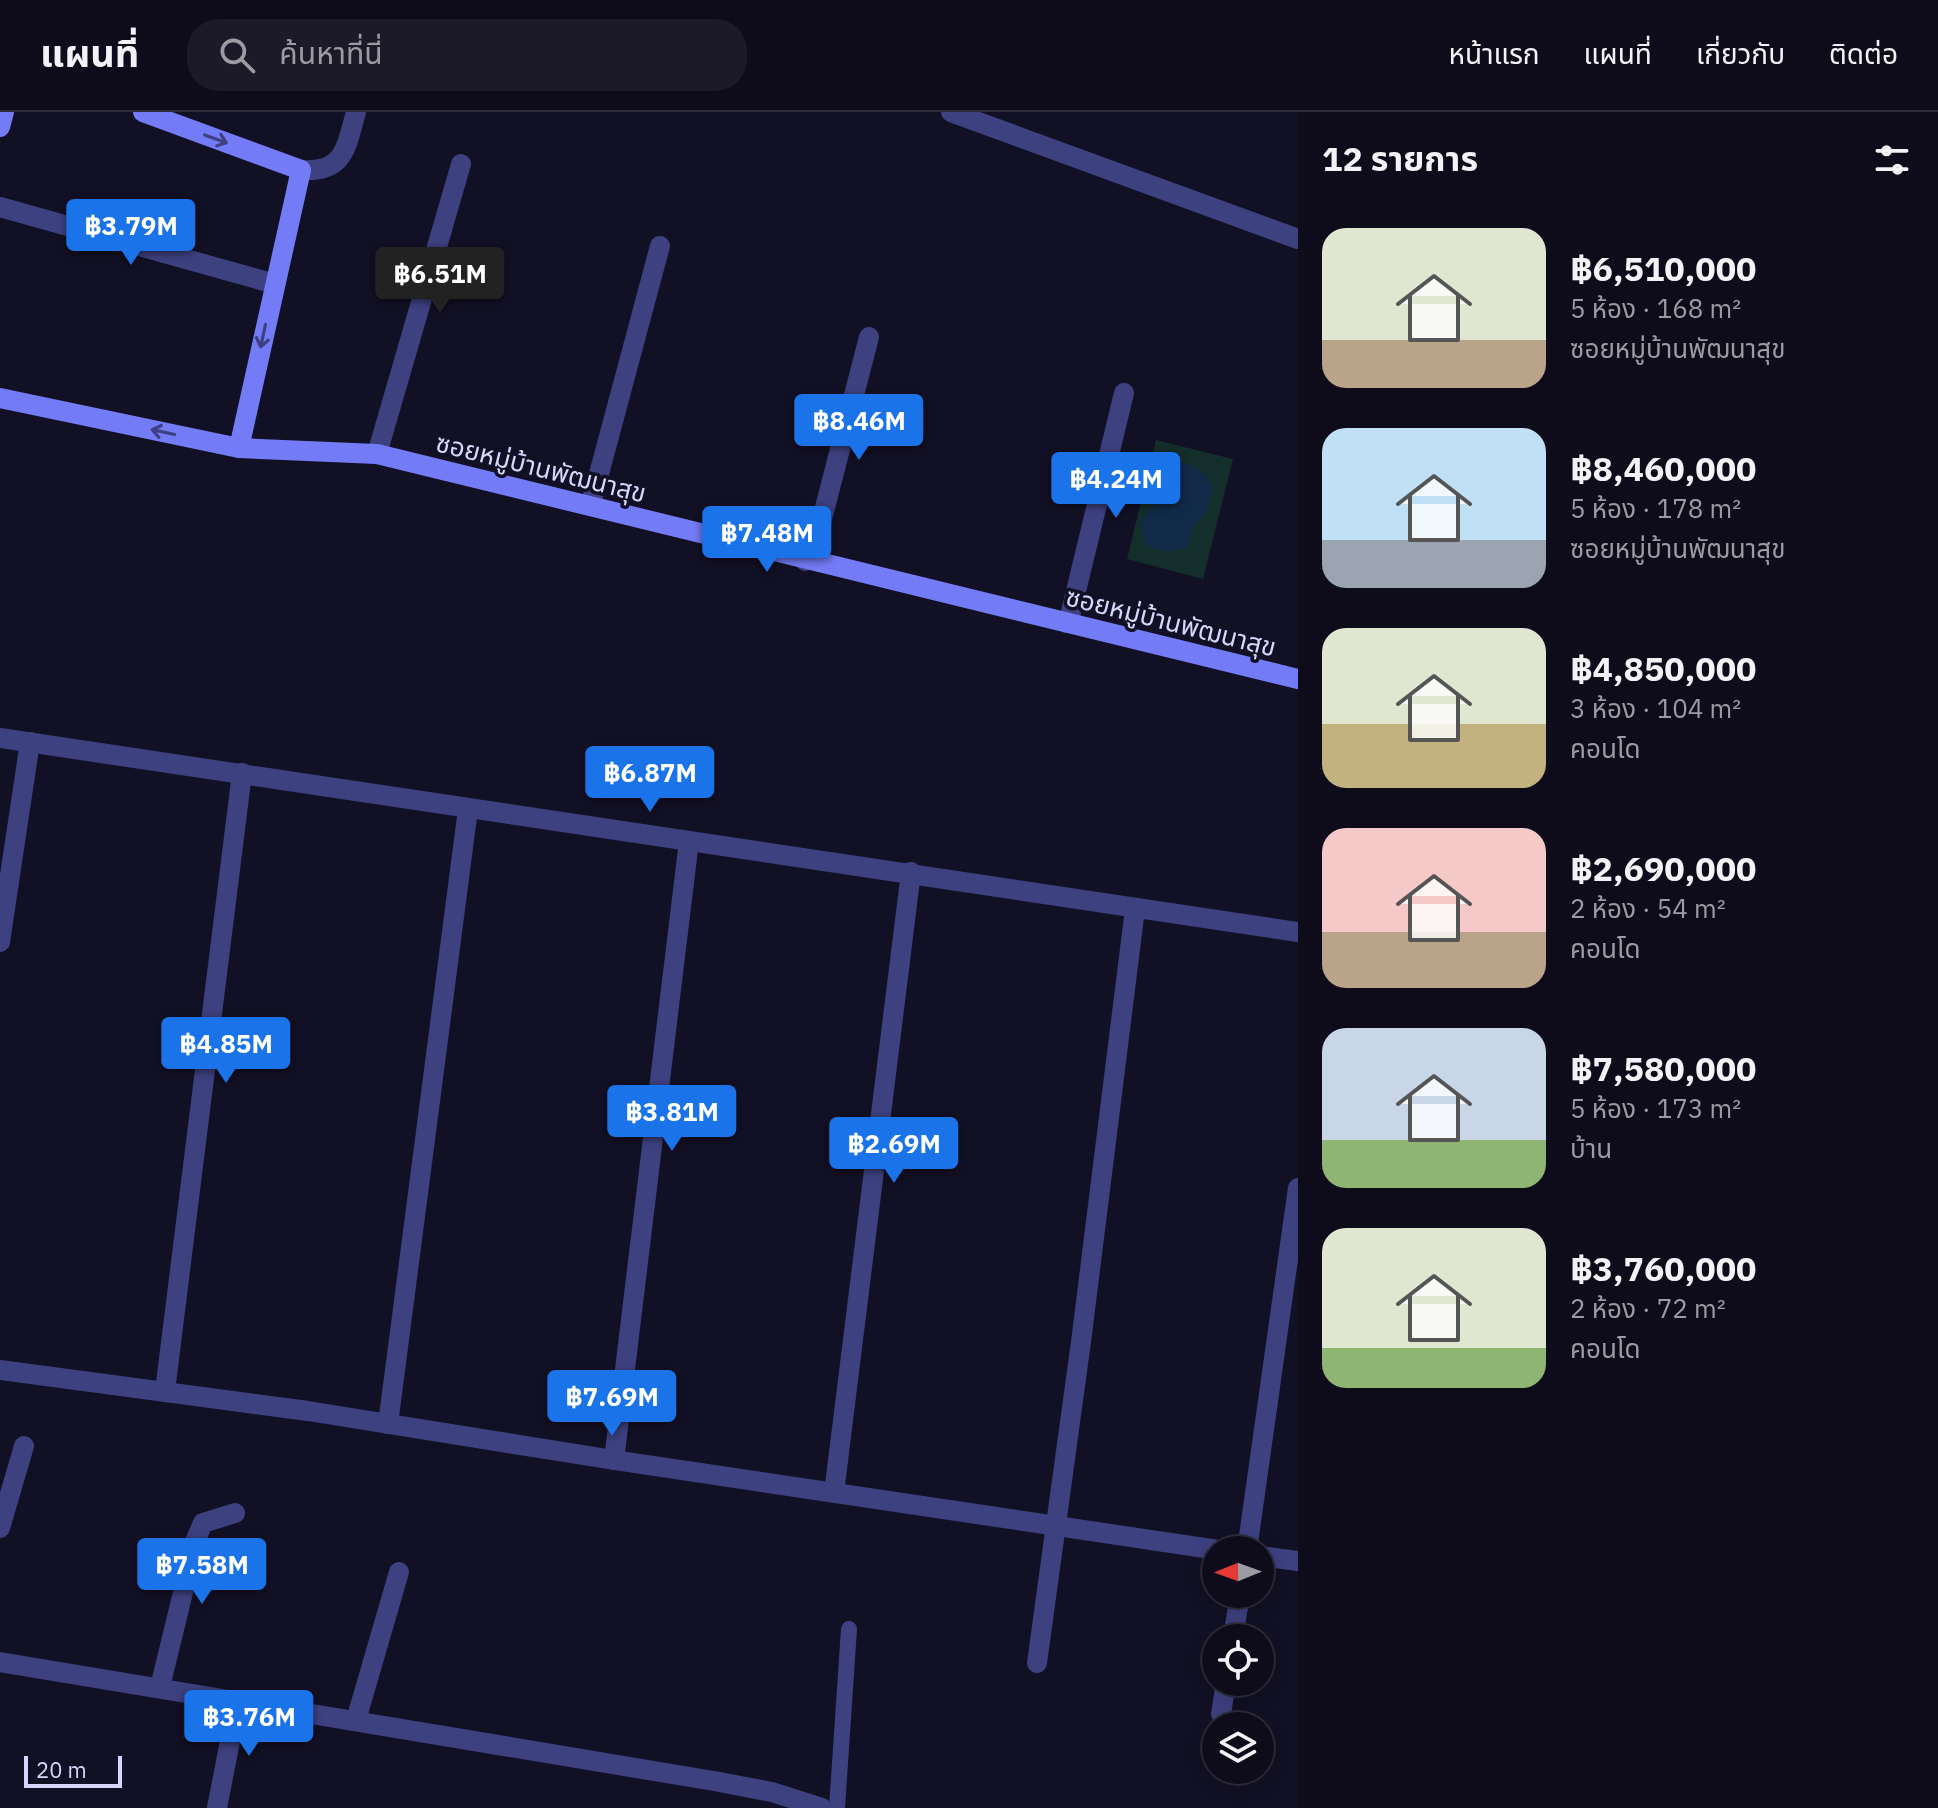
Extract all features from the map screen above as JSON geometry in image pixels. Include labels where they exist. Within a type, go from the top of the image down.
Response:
[{"type":"street","points":[[0,127],[4,112]]},
{"type":"street","points":[[143,112],[301,170],[315,171],[336,163],[345,152],[356,112]]},
{"type":"street","points":[[951,112],[1298,239]]},
{"type":"street","points":[[377,454],[461,164]]},
{"type":"street","points":[[239,448],[301,170]]},
{"type":"street","points":[[0,207],[275,284]]},
{"type":"street","points":[[590,502],[660,246]]},
{"type":"street","points":[[809,557],[869,337]]},
{"type":"street","points":[[1067,622],[1124,393]]},
{"type":"street","name":"ซอยหมู่บ้านพัฒนาสุข","points":[[0,398],[239,448],[377,454],[590,502],[1298,679]]},
{"type":"street","points":[[0,738],[1298,932]]},
{"type":"street","points":[[0,942],[30,742]]},
{"type":"street","points":[[165,1391],[242,773]]},
{"type":"street","points":[[388,1424],[468,809]]},
{"type":"street","points":[[614,1460],[689,841]]},
{"type":"street","points":[[834,1493],[911,872]]},
{"type":"street","points":[[1037,1663],[1135,909]]},
{"type":"street","points":[[1250,1536],[1288,1331],[1298,1188]]},
{"type":"street","points":[[0,1370],[165,1391],[1202,1547]]},
{"type":"street","points":[[0,1528],[24,1446]]},
{"type":"street","points":[[160,1687],[196,1539],[203,1523],[235,1513]]},
{"type":"street","points":[[1274,1558],[1298,1561]]},
{"type":"street","points":[[356,1720],[399,1572]]},
{"type":"street","points":[[0,1662],[728,1784],[772,1792],[822,1808]]},
{"type":"street","points":[[217,1808],[238,1700]]},
{"type":"lane","points":[[837,1808],[849,1629]]},
{"type":"green space","points":[[1156,440],[1233,459],[1203,579],[1127,559]]},
{"type":"water","points":[[1176,461],[1199,470],[1213,489],[1206,513],[1193,526],[1187,547],[1161,550],[1146,544],[1141,526],[1144,516],[1155,505],[1161,471]]}]
